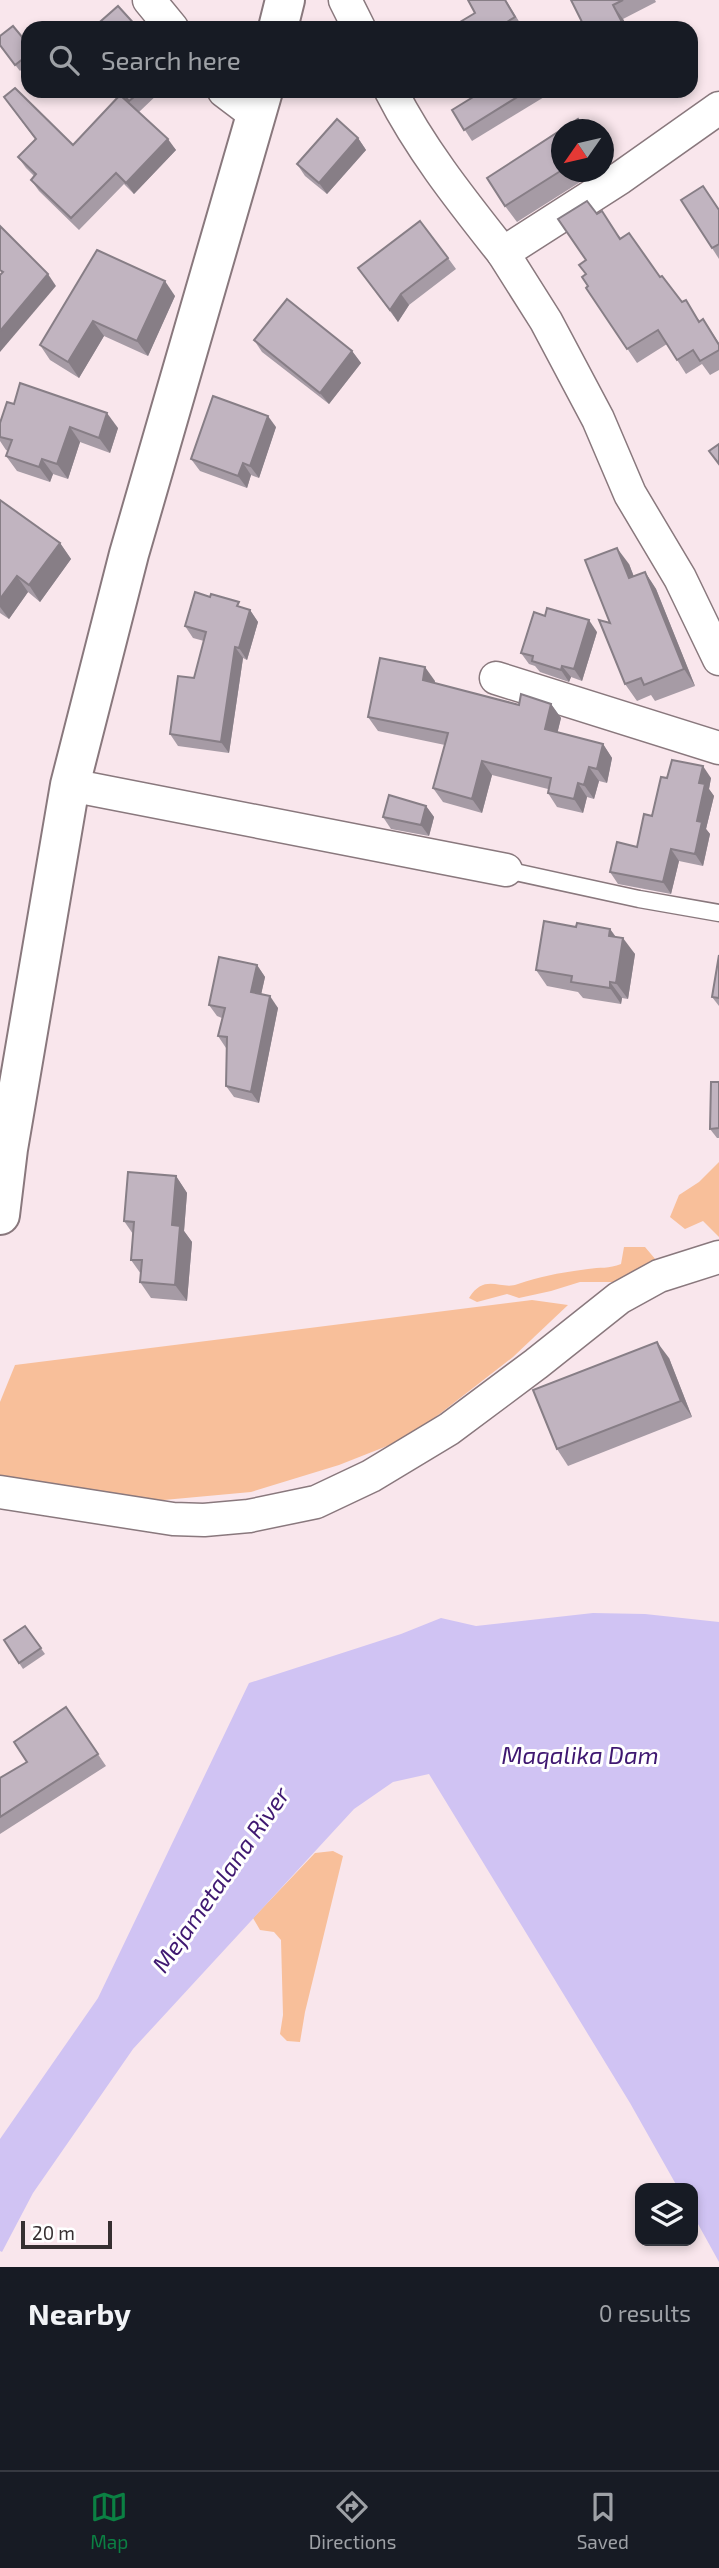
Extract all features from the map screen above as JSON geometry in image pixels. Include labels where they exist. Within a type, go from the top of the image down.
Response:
[{"type":"main road","points":[[280,21],[285,0]]},
{"type":"main road","points":[[0,1215],[4,1148],[70,785],[129,554],[260,104]]},
{"type":"street","points":[[149,0],[166,21]]},
{"type":"street","points":[[345,0],[356,21]]},
{"type":"street","points":[[243,98],[260,104]]},
{"type":"street","points":[[394,98],[408,125],[440,173],[503,253],[547,321],[597,419],[629,494],[680,578],[719,659]]},
{"type":"street","points":[[503,253],[620,178],[719,108]]},
{"type":"street","points":[[496,678],[719,748]]},
{"type":"street","points":[[70,785],[506,870]]},
{"type":"street","points":[[0,1492],[173,1519],[204,1520],[249,1516],[316,1502],[371,1476],[449,1429],[620,1298],[659,1276],[719,1257]]},
{"type":"lane","points":[[506,870],[639,899],[719,913]]},
{"type":"shaded area","points":[[719,1162],[719,1237],[703,1221],[685,1229],[670,1217],[679,1195],[699,1182]]},
{"type":"shaded area","points":[[624,1247],[645,1247],[656,1260],[635,1282],[580,1282],[519,1298],[507,1294],[477,1302],[469,1298],[475,1290],[487,1284],[512,1286],[561,1273],[617,1266],[621,1264]]},
{"type":"shaded area","points":[[532,1300],[568,1305],[513,1357],[410,1437],[339,1465],[251,1492],[131,1503],[0,1483],[0,1402],[15,1365]]},
{"type":"shaded area","points":[[333,1851],[343,1856],[300,2042],[287,2041],[280,2034],[283,2015],[281,1940],[274,1932],[260,1930],[253,1918],[315,1853]]},
{"type":"water","name":"Maqalika Dam","points":[[593,1613],[645,1614],[719,1622],[719,2262],[698,2224],[698,2183],[675,2183],[630,2103],[429,1774],[393,1782],[354,1809],[133,2049],[33,2193],[2,2252],[0,2251],[0,2139],[98,1998],[249,1683],[401,1634],[441,1618],[476,1626]]},
{"type":"building","points":[[468,0],[505,0],[515,17],[508,21],[462,21],[475,13]]},
{"type":"building","points":[[571,0],[623,0],[613,5],[621,21],[582,21]]},
{"type":"building","points":[[118,6],[132,21],[101,21]]},
{"type":"building","points":[[13,26],[21,36],[21,60],[15,65],[0,45],[0,36]]},
{"type":"building","points":[[15,88],[21,94],[21,98],[25,98],[73,145],[117,98],[123,98],[168,139],[126,183],[116,173],[71,218],[31,180],[36,174],[18,157],[36,139],[4,97]]},
{"type":"building","points":[[472,98],[516,98],[464,130],[452,110]]},
{"type":"building","points":[[337,119],[358,138],[319,183],[297,164]]},
{"type":"building","points":[[551,137],[551,177],[505,206],[487,178]]},
{"type":"building","points":[[703,186],[719,210],[719,244],[712,248],[681,200]]},
{"type":"building","points":[[587,201],[597,214],[602,211],[620,239],[629,233],[660,277],[662,276],[682,302],[686,300],[699,322],[703,319],[719,345],[719,350],[700,361],[693,350],[677,360],[658,330],[627,349],[586,288],[588,286],[582,277],[586,274],[579,265],[586,260],[558,219]]},
{"type":"building","points":[[420,221],[448,258],[401,294],[390,310],[358,268]]},
{"type":"building","points":[[0,226],[48,274],[0,331],[0,275],[3,272],[0,270]]},
{"type":"building","points":[[97,250],[165,281],[137,341],[93,321],[68,362],[40,345]]},
{"type":"building","points":[[287,299],[352,351],[320,393],[254,340]]},
{"type":"building","points":[[20,383],[107,413],[99,438],[70,427],[57,464],[42,459],[39,467],[6,456],[12,440],[0,437],[0,423],[7,402],[14,404]]},
{"type":"building","points":[[213,396],[268,416],[250,466],[243,463],[238,476],[191,459]]},
{"type":"building","points":[[719,444],[719,464],[709,451]]},
{"type":"building","points":[[0,500],[60,543],[29,585],[17,576],[0,599]]},
{"type":"building","points":[[617,548],[629,578],[645,572],[684,669],[644,685],[641,678],[625,684],[599,620],[610,623],[585,560]]},
{"type":"building","points":[[195,592],[239,602],[237,606],[250,610],[239,648],[235,647],[221,742],[170,734],[178,676],[194,678],[206,632],[185,626]]},
{"type":"building","points":[[547,608],[589,620],[574,669],[562,666],[561,670],[532,661],[533,656],[521,653],[534,612],[545,616]]},
{"type":"building","points":[[380,658],[425,667],[423,680],[519,705],[521,694],[551,704],[545,729],[603,744],[597,769],[589,767],[584,785],[578,783],[574,799],[548,793],[551,778],[482,761],[472,799],[433,788],[448,733],[368,717]]},
{"type":"building","points":[[672,760],[703,766],[699,783],[705,784],[697,821],[702,822],[695,854],[671,849],[663,882],[610,872],[617,842],[637,847],[644,814],[652,816],[661,777],[667,778]]},
{"type":"building","points":[[389,795],[426,806],[421,825],[383,817]]},
{"type":"building","points":[[544,921],[576,927],[577,923],[610,929],[609,936],[623,938],[616,983],[610,982],[610,988],[571,982],[572,976],[536,970]]},
{"type":"building","points":[[719,955],[719,998],[712,997]]},
{"type":"building","points":[[219,957],[257,965],[251,992],[270,996],[251,1092],[226,1086],[227,1037],[218,1036],[225,1008],[209,1005]]},
{"type":"building","points":[[711,1082],[719,1082],[719,1128],[710,1129]]},
{"type":"building","points":[[128,1172],[176,1176],[172,1225],[180,1226],[175,1285],[140,1282],[142,1260],[131,1260],[134,1222],[124,1221]]},
{"type":"building","points":[[657,1342],[681,1401],[557,1449],[533,1390]]},
{"type":"building","points":[[25,1626],[41,1648],[19,1663],[4,1640]]},
{"type":"building","points":[[66,1707],[98,1754],[0,1817],[0,1778],[27,1762],[14,1742]]},
{"type":"water label","name":"Mejametalana River","points":[[220,1879]]}]
